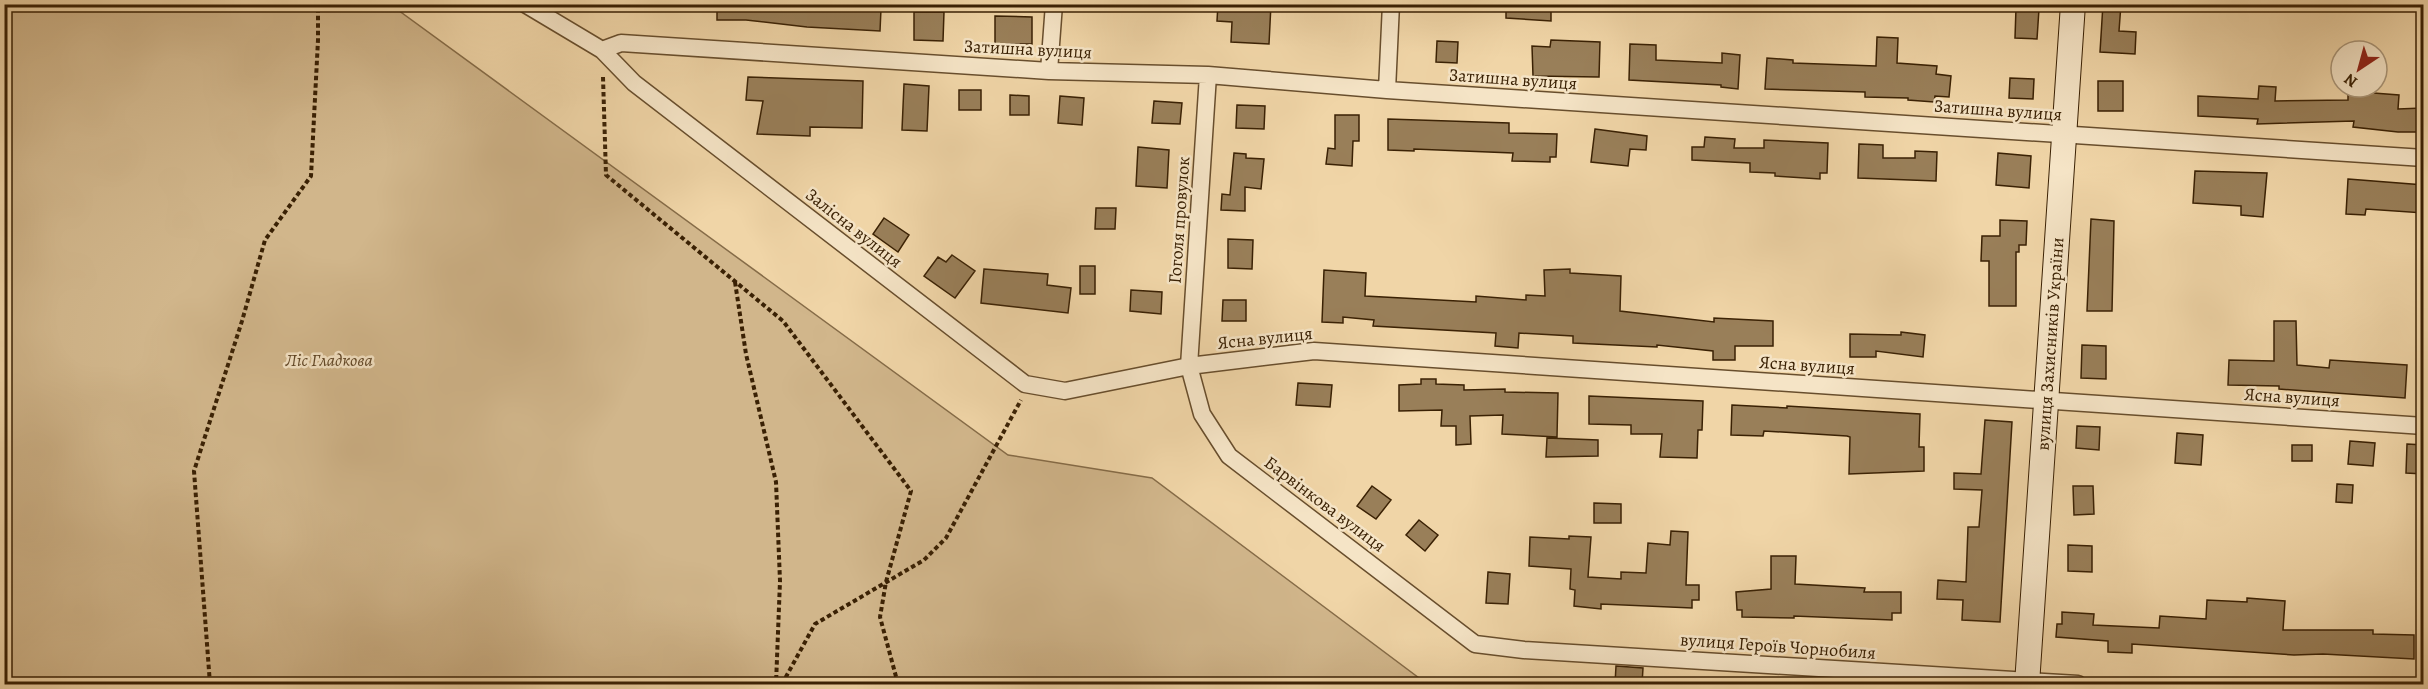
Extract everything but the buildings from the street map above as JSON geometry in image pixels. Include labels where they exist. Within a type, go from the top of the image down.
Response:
[{"type":"street","name":"Залісна вулиця","points":[[525,4],[602,50],[634,83],[1025,384],[1065,391],[1189,366]]},
{"type":"street","points":[[1049,71],[1054,4]]},
{"type":"street","points":[[1387,90],[1391,4]]},
{"type":"street","name":"вулиця Захисників України","points":[[2027,683],[2073,4]]},
{"type":"street","name":"Затишна вулиця","points":[[602,50],[621,43],[1049,71],[1208,75],[1387,90],[2424,158]]},
{"type":"street","name":"Гоголя провулок","points":[[1189,366],[1208,75]]},
{"type":"street","name":"Ясна вулиця","points":[[1189,366],[1314,351],[2424,426]]},
{"type":"street","name":"Барвінкова вулиця","points":[[1189,366],[1202,414],[1229,456],[1475,644]]},
{"type":"street","name":"вулиця Героїв Чорнобиля","points":[[1475,644],[1524,650],[1885,678],[2078,684]]},
{"type":"path","points":[[210,684],[194,471],[242,321],[265,240],[311,176],[318,4]]},
{"type":"path","points":[[602,50],[606,176],[783,321],[911,491],[886,582],[880,616],[898,684]]},
{"type":"path","points":[[735,282],[746,354],[776,482],[780,581],[776,684]]},
{"type":"path","points":[[782,684],[815,624],[924,560],[946,538],[1019,405],[1025,384]]},
{"type":"green space","name":"Ліс Гладкова","points":[[4,5],[391,5],[1008,455],[1152,478],[1427,684],[5,684]]}]
